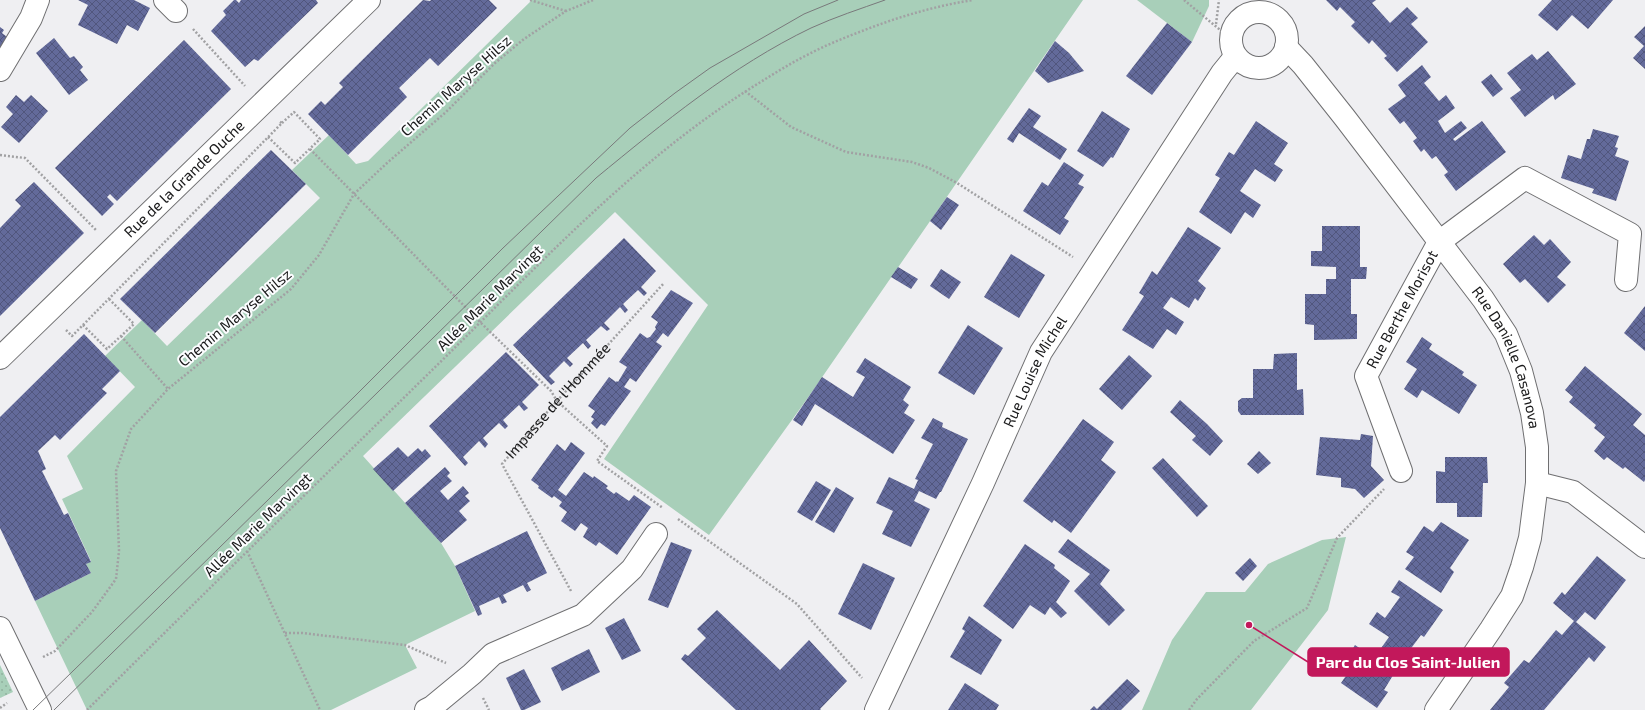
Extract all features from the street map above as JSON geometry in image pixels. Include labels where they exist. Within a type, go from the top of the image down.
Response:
[{"type":"street","points":[[0,70],[31,18],[38,0]]},
{"type":"street","name":"Rue de la Grande Ouche","points":[[0,358],[369,0]]},
{"type":"street","points":[[1246,7],[1260,12],[1269,13],[1277,8],[1280,21],[1285,29],[1287,37],[1286,47],[1280,59],[1266,68],[1250,67],[1241,62],[1227,40],[1246,7]]},
{"type":"street","name":"Rue Louise Michel","points":[[879,705],[983,483],[1041,352],[1222,73],[1227,40]]},
{"type":"street","name":"Rue Danielle Casanova","points":[[1286,47],[1303,65],[1345,118],[1483,299],[1506,334],[1521,371],[1532,413],[1537,447],[1537,483],[1530,538],[1522,567],[1512,596],[1436,710]]},
{"type":"street","points":[[1439,242],[1525,178],[1630,234],[1626,280]]},
{"type":"street","name":"Rue Berthe Morisot","points":[[1401,471],[1366,376],[1439,242]]},
{"type":"street","points":[[1537,483],[1573,492],[1645,547]]},
{"type":"street","points":[[426,710],[432,707],[472,674],[493,654],[583,614],[632,569],[656,534]]},
{"type":"street","points":[[0,628],[40,710]]},
{"type":"path","points":[[530,0],[566,11]]},
{"type":"path","name":"Chemin Maryse Hilsz","points":[[20,669],[55,651],[92,612],[116,579],[119,551],[116,470],[131,430],[168,389],[291,289],[319,255],[354,194],[387,163],[446,112],[495,63],[524,40],[566,11],[593,0]]},
{"type":"path","name":"Allée Marie Marvingt","points":[[87,710],[584,221],[648,164],[713,113],[796,61],[832,43],[904,16],[959,2],[973,0]]},
{"type":"path","points":[[1184,0],[1227,40]]},
{"type":"path","points":[[1219,0],[1227,40]]},
{"type":"path","points":[[171,5],[239,78]]},
{"type":"path","points":[[745,92],[791,127],[846,152],[912,162],[930,168],[957,183],[1094,271]]},
{"type":"path","points":[[268,137],[295,163],[320,139],[294,112],[282,123]]},
{"type":"path","points":[[310,149],[551,392],[557,401],[607,446],[597,461],[663,509]]},
{"type":"path","points":[[0,155],[25,158],[113,248]]},
{"type":"path","name":"Impasse de l'Hommée","points":[[583,614],[502,464],[664,283]]},
{"type":"path","points":[[83,326],[107,349],[134,324],[109,299]]},
{"type":"path","points":[[121,336],[168,389]]},
{"type":"path","points":[[1189,710],[1197,699],[1254,641],[1307,608],[1337,538],[1401,471]]},
{"type":"path","points":[[676,518],[797,604],[879,705]]},
{"type":"path","points":[[247,551],[320,710]]},
{"type":"path","points":[[285,633],[302,633],[405,645],[472,674]]},
{"type":"green space","points":[[532,0],[1083,0],[807,399],[709,535],[604,459],[708,305],[615,212],[363,456],[441,543],[455,566],[475,611],[405,645],[417,668],[331,710],[87,710],[35,601],[91,573],[86,564],[91,561],[62,499],[83,489],[67,456],[135,387],[105,356],[142,320],[167,346],[320,198],[292,170],[329,135],[356,164],[368,161]]},
{"type":"green space","points":[[1137,0],[1209,0],[1209,6],[1192,42]]},
{"type":"green space","points":[[1346,537],[1328,610],[1251,710],[1142,710],[1172,640],[1206,592],[1245,592],[1268,564],[1322,540]]},
{"type":"green space","points":[[0,665],[13,692],[0,698]]},
{"type":"building","points":[[78,0],[134,0],[150,8],[138,31],[127,25],[117,44],[78,25],[88,5]]},
{"type":"building","points":[[234,0],[239,3],[241,0],[316,0],[318,3],[258,61],[254,59],[245,67],[211,31],[226,15],[223,11]]},
{"type":"building","points":[[423,0],[489,0],[497,8],[438,66],[430,58],[399,88],[407,97],[348,155],[308,114],[321,101],[325,105],[343,87],[339,83]]},
{"type":"building","points":[[1326,0],[1376,0],[1372,3],[1390,23],[1407,7],[1418,18],[1411,24],[1428,42],[1397,72],[1384,58],[1387,56],[1372,40],[1369,44],[1351,26],[1355,22],[1340,7],[1337,11]]},
{"type":"building","points":[[1552,0],[1613,0],[1588,29],[1572,15],[1557,31],[1538,15]]},
{"type":"building","points":[[1167,23],[1192,42],[1152,95],[1126,76]]},
{"type":"building","points":[[1645,26],[1645,69],[1633,58],[1644,46],[1634,37]]},
{"type":"building","points":[[0,27],[4,30],[2,33],[12,41],[0,58]]},
{"type":"building","points":[[54,38],[70,58],[74,56],[83,67],[80,70],[88,80],[69,95],[36,53]]},
{"type":"building","points":[[184,40],[231,89],[117,201],[110,194],[107,197],[114,204],[102,216],[55,168]]},
{"type":"building","points":[[1055,41],[1069,53],[1084,71],[1048,83],[1035,71]]},
{"type":"building","points":[[1548,51],[1576,84],[1555,100],[1553,95],[1525,117],[1510,98],[1521,90],[1507,73],[1532,54],[1537,60]]},
{"type":"building","points":[[1422,65],[1431,77],[1424,83],[1439,101],[1446,95],[1455,108],[1438,121],[1445,133],[1461,121],[1467,128],[1453,139],[1455,141],[1482,121],[1506,152],[1456,191],[1444,175],[1448,172],[1436,156],[1432,159],[1424,149],[1421,152],[1413,141],[1417,138],[1404,121],[1400,124],[1388,109],[1406,96],[1398,85]]},
{"type":"building","points":[[1491,74],[1503,89],[1493,97],[1481,82]]},
{"type":"building","points":[[16,95],[24,102],[31,95],[48,111],[19,143],[1,127],[13,114],[6,107]]},
{"type":"building","points":[[1029,108],[1041,116],[1033,127],[1067,149],[1060,160],[1019,133],[1013,143],[1007,139]]},
{"type":"building","points":[[1102,111],[1130,129],[1113,158],[1111,157],[1103,167],[1077,151]]},
{"type":"building","points":[[1256,121],[1288,143],[1274,164],[1283,170],[1275,182],[1255,169],[1240,191],[1261,205],[1253,218],[1245,212],[1231,234],[1199,212],[1220,178],[1215,175],[1229,152],[1234,155]]},
{"type":"building","points":[[1593,129],[1619,136],[1615,147],[1618,148],[1615,156],[1629,161],[1616,201],[1592,193],[1594,189],[1561,178],[1568,155],[1581,159],[1587,139],[1590,139]]},
{"type":"building","points":[[271,150],[306,184],[155,333],[120,299]]},
{"type":"building","points":[[1064,162],[1084,175],[1078,184],[1084,187],[1064,218],[1069,221],[1060,235],[1023,211],[1042,182],[1048,186]]},
{"type":"building","points":[[34,182],[84,233],[0,316],[0,228],[21,206],[15,200]]},
{"type":"building","points":[[947,197],[959,205],[941,230],[930,221]]},
{"type":"building","points":[[1322,226],[1360,226],[1360,267],[1367,267],[1366,279],[1351,279],[1351,314],[1357,314],[1357,339],[1314,340],[1314,325],[1305,324],[1305,294],[1326,294],[1326,279],[1336,279],[1336,267],[1311,266],[1311,251],[1322,251]]},
{"type":"building","points":[[1188,227],[1221,248],[1198,281],[1206,288],[1198,301],[1195,298],[1189,308],[1171,297],[1163,308],[1184,322],[1176,335],[1167,329],[1153,349],[1122,330],[1144,296],[1139,293],[1152,271],[1157,275]]},
{"type":"building","points":[[1534,235],[1544,245],[1550,239],[1571,262],[1557,277],[1566,285],[1548,303],[1525,279],[1520,283],[1503,264]]},
{"type":"building","points":[[624,238],[656,271],[641,287],[647,293],[644,296],[638,290],[623,304],[628,310],[625,313],[620,307],[604,323],[610,329],[607,331],[601,326],[586,340],[591,346],[588,349],[583,343],[567,358],[573,364],[570,367],[564,361],[549,376],[555,382],[551,385],[513,345]]},
{"type":"building","points":[[1011,254],[1045,275],[1019,318],[984,297]]},
{"type":"building","points":[[898,267],[918,279],[911,289],[891,277]]},
{"type":"building","points":[[941,269],[961,282],[949,299],[930,286]]},
{"type":"building","points":[[671,290],[693,303],[668,337],[663,333],[656,342],[662,346],[636,382],[630,378],[624,387],[631,391],[605,426],[601,424],[597,429],[591,423],[594,419],[591,417],[595,411],[588,406],[609,377],[618,382],[627,367],[619,362],[640,333],[647,338],[650,337],[656,329],[655,327],[658,322],[651,317]]},
{"type":"building","points":[[1645,306],[1645,351],[1624,333]]},
{"type":"building","points":[[968,325],[1003,348],[974,395],[938,373]]},
{"type":"building","points":[[84,334],[120,371],[102,389],[107,393],[60,440],[55,435],[38,451],[46,469],[42,471],[64,515],[68,513],[91,562],[86,564],[91,573],[35,601],[0,528],[0,417]]},
{"type":"building","points":[[1422,337],[1432,344],[1429,349],[1464,372],[1462,375],[1477,385],[1459,414],[1422,390],[1417,398],[1404,389],[1417,369],[1406,362]]},
{"type":"building","points":[[506,352],[539,385],[522,402],[528,408],[524,411],[519,405],[503,420],[508,426],[505,429],[499,423],[483,438],[488,444],[485,448],[479,441],[463,457],[468,463],[465,466],[429,426]]},
{"type":"building","points":[[1297,353],[1297,390],[1303,389],[1304,415],[1241,415],[1238,411],[1238,401],[1242,398],[1253,398],[1253,369],[1273,369],[1274,354]]},
{"type":"building","points":[[1129,355],[1152,376],[1122,410],[1099,389]]},
{"type":"building","points":[[865,358],[911,387],[903,400],[909,405],[904,413],[915,420],[893,454],[815,404],[802,426],[793,420],[822,377],[853,397],[865,377],[856,372]]},
{"type":"building","points":[[1585,366],[1642,414],[1633,425],[1645,435],[1644,482],[1625,467],[1623,469],[1607,457],[1604,460],[1594,451],[1605,437],[1594,428],[1596,425],[1569,402],[1573,397],[1565,390]]},
{"type":"building","points":[[1180,400],[1207,424],[1223,441],[1210,456],[1192,440],[1196,436],[1170,412]]},
{"type":"building","points":[[933,418],[943,423],[942,427],[968,439],[936,499],[919,491],[914,501],[930,509],[911,547],[882,534],[893,511],[876,503],[889,477],[914,489],[918,480],[915,479],[933,444],[921,438]]},
{"type":"building","points":[[1083,419],[1114,442],[1101,460],[1116,472],[1071,533],[1054,520],[1052,523],[1023,501]]},
{"type":"building","points":[[1361,434],[1373,436],[1371,466],[1384,480],[1364,498],[1355,489],[1341,487],[1341,478],[1316,475],[1320,437],[1360,440]]},
{"type":"building","points":[[571,442],[585,453],[558,490],[566,496],[584,472],[593,478],[594,476],[608,486],[606,488],[614,494],[616,492],[629,501],[634,495],[651,507],[617,555],[599,542],[596,546],[583,537],[588,528],[581,523],[575,531],[561,521],[567,512],[559,506],[562,502],[554,496],[552,498],[538,488],[539,486],[531,480],[557,444],[565,451]]},
{"type":"building","points":[[398,447],[408,457],[418,448],[422,452],[425,449],[431,456],[393,491],[373,469]]},
{"type":"building","points":[[1259,451],[1271,463],[1258,474],[1247,464]]},
{"type":"building","points":[[1445,457],[1487,457],[1488,483],[1483,483],[1482,517],[1457,517],[1457,503],[1436,503],[1436,471],[1445,472]]},
{"type":"building","points":[[1163,458],[1208,506],[1197,517],[1152,468]]},
{"type":"building","points":[[445,467],[450,473],[447,476],[452,481],[440,491],[448,500],[463,486],[469,493],[465,496],[470,501],[459,511],[467,520],[441,543],[405,503]]},
{"type":"building","points":[[816,481],[831,490],[812,521],[797,512]]},
{"type":"building","points":[[836,487],[854,498],[834,533],[815,522]]},
{"type":"building","points":[[1441,522],[1469,540],[1450,568],[1454,572],[1441,593],[1405,569],[1414,557],[1406,552],[1424,526],[1433,532]]},
{"type":"building","points":[[527,531],[547,573],[527,583],[531,590],[527,592],[523,585],[503,595],[507,602],[502,604],[499,597],[479,606],[482,614],[478,616],[455,566]]},
{"type":"building","points":[[1068,539],[1110,570],[1100,584],[1125,610],[1109,626],[1074,591],[1090,574],[1058,552]]},
{"type":"building","points":[[671,542],[692,550],[668,608],[648,600]]},
{"type":"building","points":[[1025,544],[1055,565],[1054,568],[1070,581],[1056,602],[1067,613],[1061,618],[1050,607],[1045,615],[1030,605],[1013,629],[983,606]]},
{"type":"building","points":[[1597,556],[1626,580],[1595,620],[1585,612],[1576,622],[1606,647],[1594,662],[1589,657],[1544,710],[1490,710],[1509,687],[1504,683],[1524,660],[1529,663],[1556,630],[1562,635],[1574,621],[1553,603],[1562,592],[1565,595]]},
{"type":"building","points":[[1250,558],[1257,566],[1243,581],[1235,573]]},
{"type":"building","points":[[863,563],[895,578],[871,630],[838,614]]},
{"type":"building","points":[[1399,580],[1443,610],[1424,637],[1421,635],[1409,651],[1413,655],[1400,675],[1395,672],[1384,690],[1388,692],[1377,708],[1341,683],[1354,664],[1347,658],[1355,645],[1374,658],[1389,637],[1369,624],[1377,612],[1385,618],[1400,597],[1391,592]]},
{"type":"building","points":[[717,610],[780,670],[809,640],[847,681],[820,709],[821,710],[736,710],[681,659],[685,654],[688,656],[706,638],[697,629]]},
{"type":"building","points":[[969,616],[1002,640],[981,675],[950,657],[965,631],[962,629]]},
{"type":"building","points":[[624,618],[641,651],[622,660],[605,628]]},
{"type":"building","points":[[589,649],[600,672],[562,691],[551,668]]},
{"type":"building","points":[[524,669],[541,702],[521,710],[506,678]]},
{"type":"building","points":[[1127,679],[1140,691],[1121,710],[1090,710],[1094,706],[1097,709]]},
{"type":"building","points":[[965,683],[999,705],[996,710],[948,710]]},
{"type":"tram line","points":[[33,710],[354,397],[503,248],[630,128],[710,68],[804,14],[838,0]]},
{"type":"tram line","points":[[54,710],[596,178],[673,116],[754,60],[811,28],[885,0]]},
{"type":"place","name":"Parc du Clos Saint-Julien","points":[[1249,625]]}]
